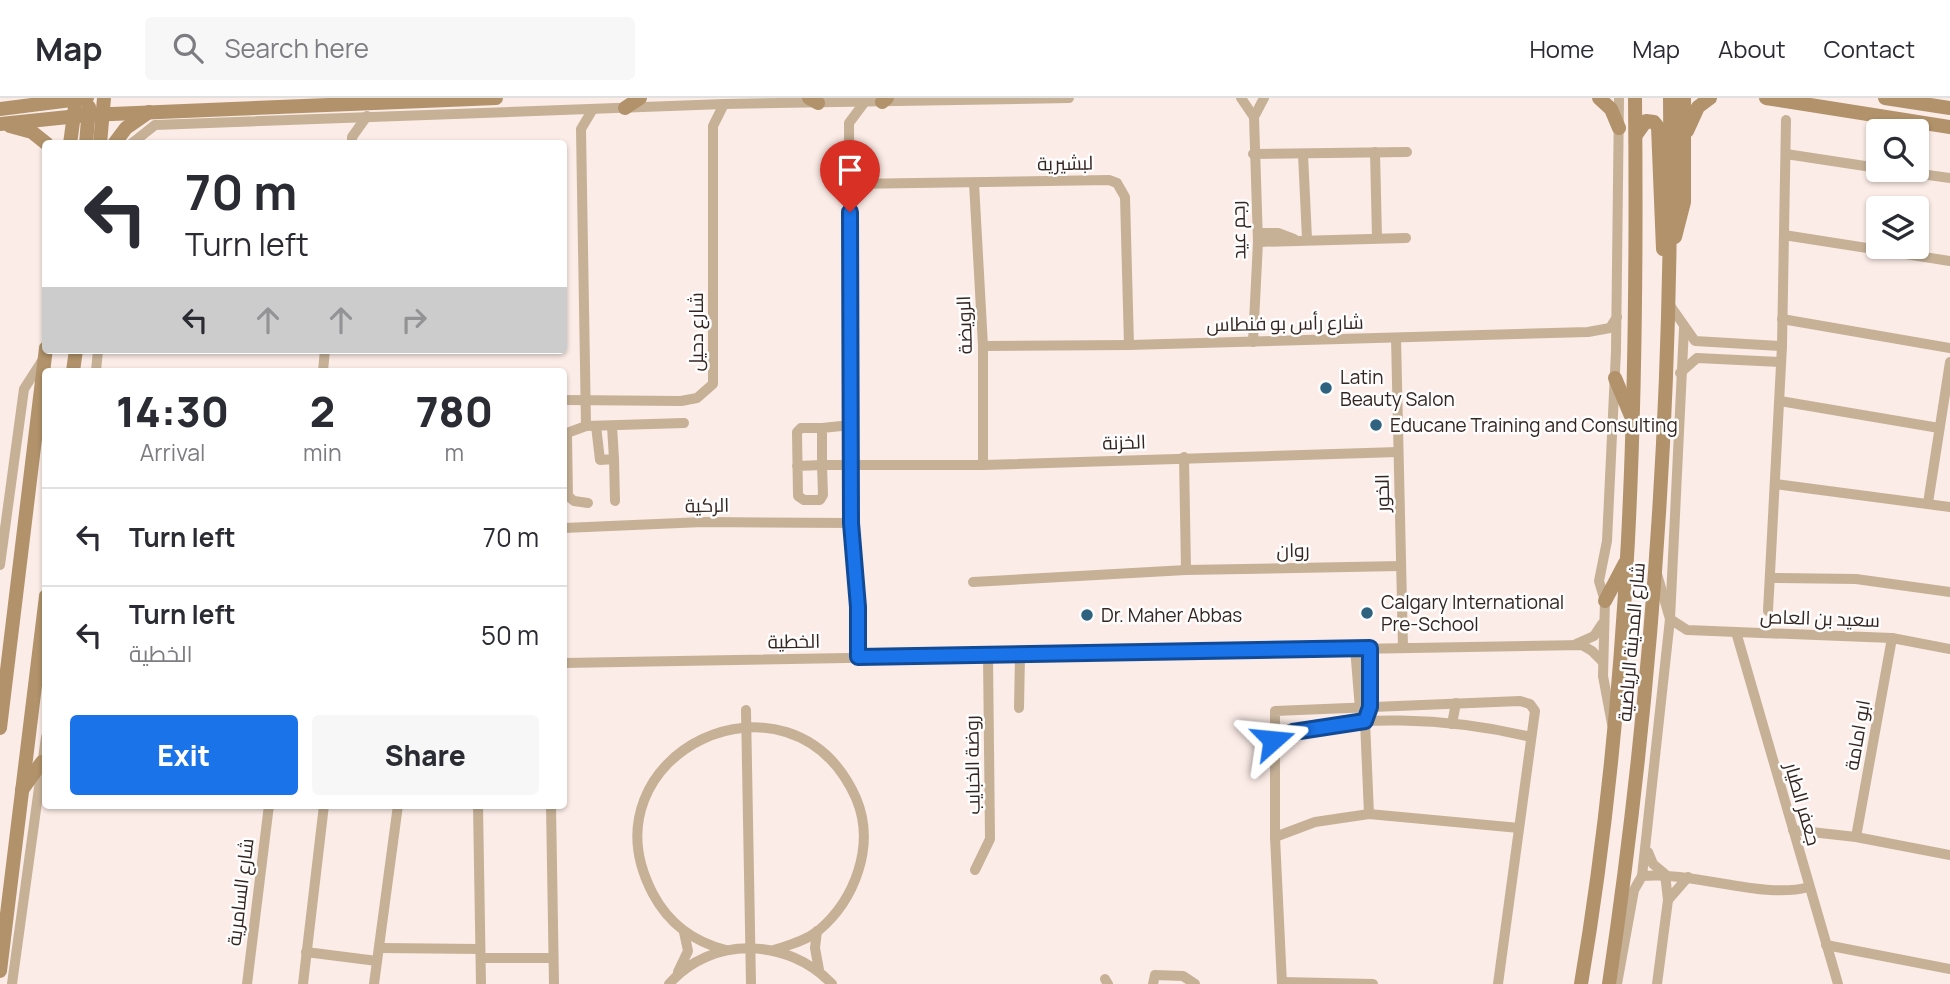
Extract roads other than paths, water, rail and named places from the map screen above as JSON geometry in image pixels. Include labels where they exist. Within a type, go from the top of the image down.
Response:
[{"type":"main road","points":[[0,109],[76,98],[96,98]]},
{"type":"main road","points":[[76,98],[88,115],[86,140]]},
{"type":"main road","points":[[89,98],[80,103],[98,140]]},
{"type":"main road","points":[[72,140],[92,110],[89,98]]},
{"type":"main road","points":[[88,115],[104,98]]},
{"type":"main road","points":[[1,124],[88,115],[496,98]]},
{"type":"main road","points":[[625,108],[640,98]]},
{"type":"main road","points":[[1599,98],[1611,108],[1619,128]]},
{"type":"main road","name":"شارع المدينة الرياضية","points":[[1582,983],[1615,736],[1629,556],[1634,421],[1635,98]]},
{"type":"main road","points":[[1636,116],[1641,98]]},
{"type":"main road","name":"شارع المدينة الرياضية","points":[[1609,984],[1639,777],[1657,573],[1669,255],[1670,98]]},
{"type":"main road","points":[[1669,255],[1684,202],[1684,98]]},
{"type":"main road","points":[[1684,139],[1698,107],[1710,98]]},
{"type":"main road","points":[[1766,98],[1950,127]]},
{"type":"main road","points":[[1885,98],[1950,108]]},
{"type":"main road","points":[[292,107],[309,118]]},
{"type":"main road","points":[[117,140],[126,128],[149,112]]},
{"type":"main road","points":[[1636,135],[1646,121],[1652,121],[1658,127],[1659,220],[1668,278]]},
{"type":"main road","points":[[1,124],[33,132],[42,140]]},
{"type":"main road","points":[[0,728],[42,378]]},
{"type":"main road","points":[[1615,378],[1634,421]]},
{"type":"main road","points":[[1605,601],[1629,556]]},
{"type":"main road","points":[[0,971],[42,627]]},
{"type":"main road","points":[[21,791],[42,752]]},
{"type":"street","points":[[136,140],[155,125],[309,118],[724,104],[1069,98]]},
{"type":"street","points":[[1241,98],[1254,117]]},
{"type":"street","name":"رجم عيد","points":[[1253,342],[1258,237],[1253,154],[1254,117],[1264,98]]},
{"type":"street","name":"شارع المدينة الرياضية","points":[[1615,736],[1607,706],[1602,662],[1605,601],[1599,570],[1607,541],[1618,316],[1619,98]]},
{"type":"street","points":[[819,102],[849,123]]},
{"type":"street","points":[[858,657],[858,607],[851,523],[849,123],[864,103]]},
{"type":"street","name":"شارع دحيل","points":[[567,400],[681,401],[697,398],[713,384],[713,125],[724,104]]},
{"type":"street","points":[[696,106],[713,125]]},
{"type":"street","points":[[593,108],[581,129],[584,400],[598,458],[614,459]]},
{"type":"street","points":[[565,111],[581,129]]},
{"type":"street","points":[[339,118],[352,140],[367,116]]},
{"type":"street","points":[[1768,611],[1780,401],[1786,120]]},
{"type":"street","points":[[1375,152],[1377,239]]},
{"type":"street","points":[[1253,154],[1407,152]]},
{"type":"street","points":[[1303,154],[1307,239]]},
{"type":"street","points":[[1786,154],[1866,166]]},
{"type":"street","points":[[1929,175],[1950,178]]},
{"type":"street","name":"لبشيرية","points":[[849,184],[1109,180],[1117,183],[1125,197],[1129,345]]},
{"type":"street","name":"الرويضة","points":[[974,183],[983,346],[983,465]]},
{"type":"street","points":[[1784,235],[1950,261]]},
{"type":"street","points":[[1258,237],[1286,242],[1294,239],[1406,238]]},
{"type":"street","points":[[1667,301],[1692,339],[1700,342],[1782,346]]},
{"type":"street","name":"شارع رأس بو فنطاس","points":[[983,346],[1129,345],[1588,332],[1607,329],[1618,316]]},
{"type":"street","points":[[1782,319],[1950,348]]},
{"type":"street","name":"شارع المدينة الرياضية","points":[[1617,984],[1634,890],[1642,876],[1647,848],[1670,619],[1684,328]]},
{"type":"street","points":[[1588,332],[1609,339],[1616,351]]},
{"type":"street","name":"الخور","points":[[1396,338],[1403,648]]},
{"type":"street","points":[[0,565],[24,389],[44,354]]},
{"type":"street","points":[[1680,373],[1697,358],[1781,362]]},
{"type":"street","points":[[1928,503],[1950,362]]},
{"type":"street","points":[[1780,401],[1939,428]]},
{"type":"street","points":[[588,503],[574,501],[568,496],[567,433],[591,426],[684,423]]},
{"type":"street","points":[[822,428],[823,495],[820,500],[804,500],[798,496],[799,429],[851,425]]},
{"type":"street","points":[[612,426],[615,500]]},
{"type":"street","name":"الخزنة","points":[[797,466],[983,465],[1398,452]]},
{"type":"street","points":[[1184,457],[1186,570]]},
{"type":"street","points":[[1775,484],[1950,507]]},
{"type":"street","name":"الركية","points":[[567,528],[703,522],[851,523]]},
{"type":"street","name":"روان","points":[[973,582],[1186,570],[1401,566]]},
{"type":"street","points":[[1657,573],[1670,619],[1687,630],[1672,639],[1666,653]]},
{"type":"street","points":[[1770,578],[1856,579],[1950,592]]},
{"type":"street","points":[[1572,645],[1594,636],[1604,622]]},
{"type":"street","name":"سعيد بن العاص","points":[[1687,630],[1892,638],[1950,649]]},
{"type":"street","name":"جعفر الطيار","points":[[1736,632],[1838,984]]},
{"type":"street","name":"ابو امامة","points":[[1856,837],[1892,638]]},
{"type":"street","name":"الخطية","points":[[567,663],[1572,645],[1587,647],[1602,662]]},
{"type":"street","points":[[1355,648],[1365,708]]},
{"type":"street","points":[[1369,814],[1365,708],[1370,648]]},
{"type":"street","name":"روضة الخبايب","points":[[975,870],[990,839],[988,655]]},
{"type":"street","points":[[1019,708],[1020,655]]},
{"type":"street","points":[[1373,984],[1282,983],[1273,740],[1274,714],[1277,709],[1520,701],[1530,704],[1535,711],[1498,984]]},
{"type":"street","points":[[1452,724],[1456,703]]},
{"type":"street","points":[[746,710],[751,984]]},
{"type":"street","points":[[1273,740],[1293,732],[1365,721],[1495,728],[1531,737]]},
{"type":"street","points":[[726,950],[696,940],[684,932],[660,907],[643,875],[637,839],[643,802],[667,762],[695,741],[722,730],[747,727],[768,728],[796,736],[825,754],[848,782],[858,802],[864,838],[859,873],[847,900],[817,931],[796,943],[774,950]]},
{"type":"street","points":[[12,984],[42,763]]},
{"type":"street","name":"شارع السامرية","points":[[247,984],[268,809]]},
{"type":"street","points":[[303,984],[324,809]]},
{"type":"street","points":[[374,984],[381,948],[398,809]]},
{"type":"street","points":[[478,809],[481,984]]},
{"type":"street","points":[[551,809],[554,984]]},
{"type":"street","points":[[1275,837],[1315,822],[1369,814],[1520,828]]},
{"type":"street","points":[[1793,830],[1856,837],[1950,855]]},
{"type":"street","points":[[1647,848],[1650,860],[1665,874],[1668,900],[1657,984]]},
{"type":"street","points":[[1642,876],[1665,874],[1787,891],[1809,887]]},
{"type":"street","points":[[1668,900],[1688,877]]},
{"type":"street","points":[[817,931],[815,948],[819,970]]},
{"type":"street","points":[[672,980],[688,951],[684,932]]},
{"type":"street","points":[[1826,946],[1950,970]]},
{"type":"street","points":[[381,948],[553,958]]},
{"type":"street","points":[[672,980],[698,961],[726,950],[749,948],[774,950],[819,970],[832,984]]},
{"type":"street","points":[[306,952],[377,961]]},
{"type":"street","points":[[1153,984],[1155,975],[1183,976],[1195,984]]},
{"type":"place","name":"Latin Beauty Salon","points":[[1326,388]]},
{"type":"place","name":"Educane Training and Consulting","points":[[1376,425]]},
{"type":"place","name":"Calgary International Pre-School","points":[[1367,613]]},
{"type":"place","name":"Dr. Maher Abbas","points":[[1087,615]]}]
